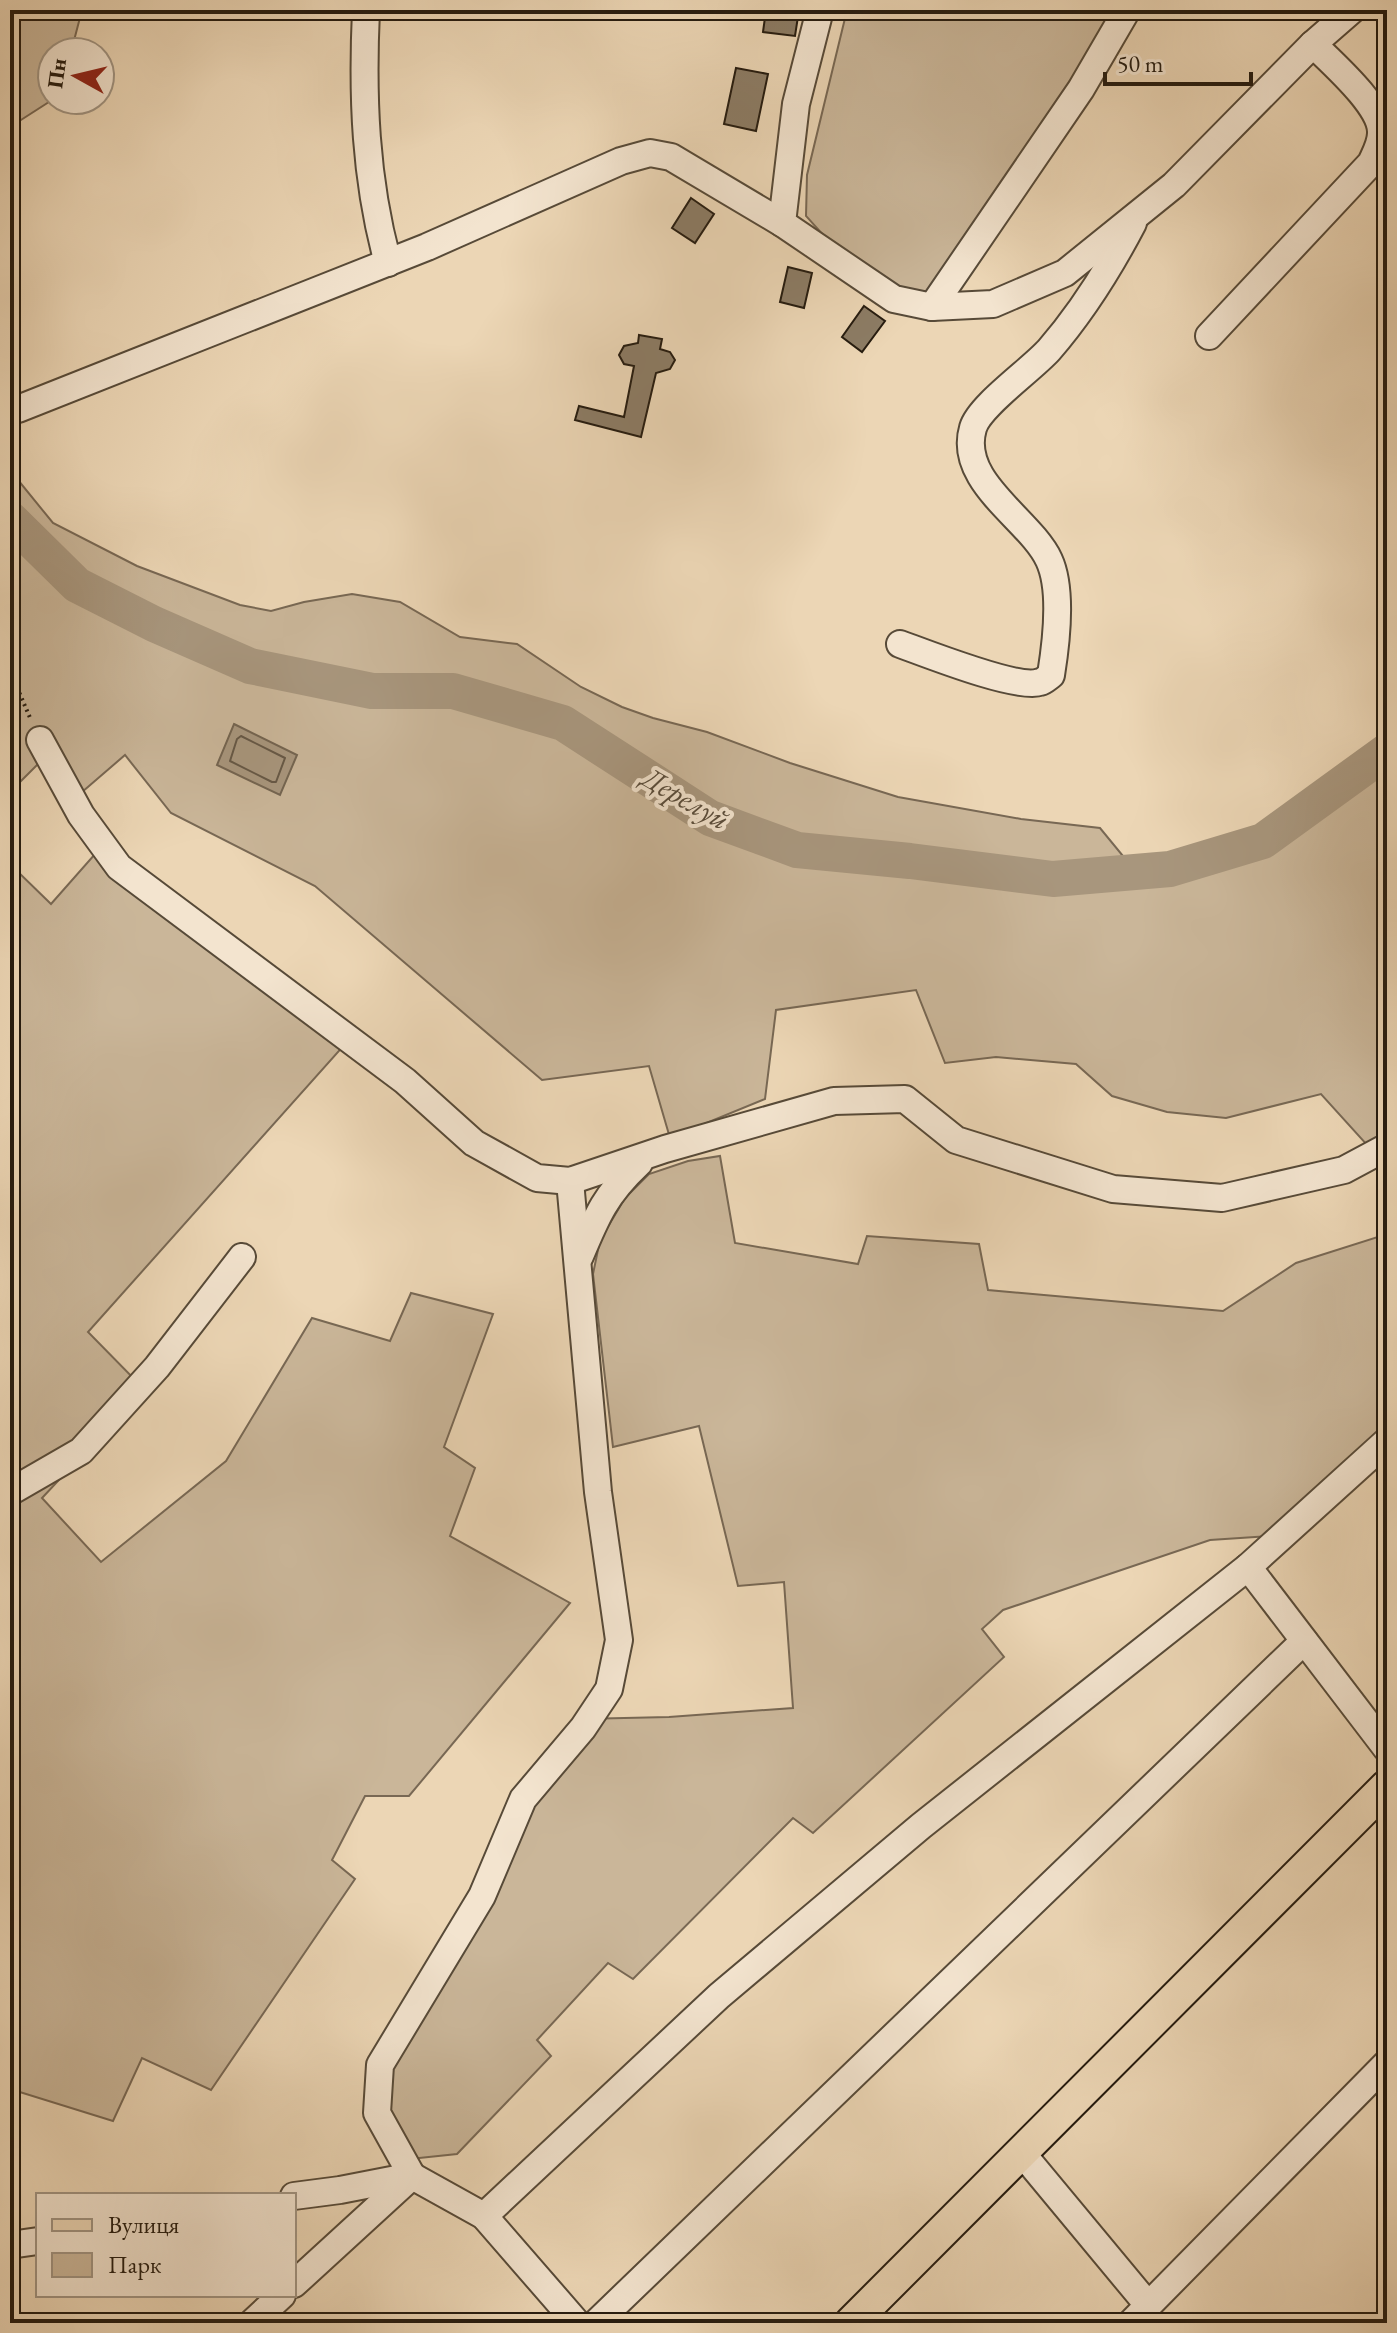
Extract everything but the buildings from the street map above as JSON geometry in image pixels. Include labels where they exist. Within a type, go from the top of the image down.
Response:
[{"type":"main road","points":[[851,2323],[1387,1786]]},
{"type":"street","points":[[366,10],[363,97],[367,152],[377,224],[388,263]]},
{"type":"street","points":[[782,223],[796,104],[820,10]]},
{"type":"street","points":[[932,307],[1081,89],[1127,10]]},
{"type":"street","points":[[18,409],[388,263],[621,161],[650,153],[671,157],[782,223],[894,299],[932,307],[993,304],[1065,273],[1174,185],[1313,44],[1352,10]]},
{"type":"street","points":[[1209,336],[1361,173],[1377,150],[1381,134],[1379,121],[1368,102],[1313,44]]},
{"type":"street","points":[[900,644],[964,667],[1024,683],[1039,683],[1051,675],[1056,646],[1056,589],[1049,560],[974,465],[970,445],[973,425],[983,411],[1049,350],[1116,257],[1139,213]]},
{"type":"street","points":[[40,740],[81,815],[119,867],[405,1081],[474,1143],[537,1178],[570,1181],[834,1101],[905,1099],[956,1140],[1113,1189],[1222,1198],[1344,1170],[1387,1147]]},
{"type":"street","points":[[577,1264],[596,1217],[616,1185],[648,1155]]},
{"type":"street","points":[[570,1181],[598,1492],[619,1640],[609,1689],[583,1728],[523,1799],[482,1896],[380,2065],[377,2113],[412,2176],[484,2216],[577,2323]]},
{"type":"street","points":[[10,1492],[81,1451],[157,1367],[242,1257]]},
{"type":"street","points":[[484,2216],[719,1996],[921,1826],[1248,1567],[1387,1441]]},
{"type":"street","points":[[1248,1567],[1387,1749]]},
{"type":"street","points":[[596,2323],[1304,1641]]},
{"type":"street","points":[[1021,2152],[1139,2314],[1387,2063]]},
{"type":"street","points":[[296,2196],[412,2176]]},
{"type":"street","points":[[296,2282],[412,2176]]},
{"type":"street","points":[[10,2245],[36,2241]]},
{"type":"street","points":[[252,2323],[280,2297]]},
{"type":"path","points":[[10,671],[40,740]]},
{"type":"green space","points":[[10,10],[82,10],[75,36],[36,36],[36,110],[10,127]]},
{"type":"green space","points":[[847,10],[1125,10],[936,295],[894,290],[844,258],[806,216],[807,175]]},
{"type":"green space","points":[[10,453],[18,480],[53,523],[137,566],[240,605],[271,611],[352,594],[400,602],[460,637],[517,644],[581,687],[622,707],[707,732],[790,763],[898,797],[1021,819],[1100,828],[1127,861],[1149,875],[1257,854],[1387,763],[1387,1167],[1321,1094],[1226,1118],[1167,1112],[1112,1096],[1076,1064],[996,1057],[945,1063],[916,990],[776,1010],[765,1099],[670,1138],[649,1066],[542,1080],[315,886],[171,813],[125,755],[67,805],[41,761],[10,792]]},
{"type":"green space","points":[[110,837],[132,866],[355,1033],[88,1332],[144,1389],[42,1498],[101,1562],[226,1461],[312,1318],[390,1341],[411,1293],[493,1314],[444,1447],[475,1468],[450,1536],[570,1603],[409,1796],[365,1796],[332,1860],[355,1879],[211,2090],[142,2058],[113,2121],[10,2089],[10,864],[51,904]]},
{"type":"green space","points":[[720,1156],[735,1243],[858,1264],[867,1236],[979,1244],[988,1290],[1223,1311],[1296,1263],[1387,1234],[1387,1434],[1270,1536],[1210,1540],[1003,1610],[982,1629],[1004,1657],[813,1833],[793,1818],[633,1979],[608,1963],[537,2040],[551,2056],[457,2154],[391,2161],[371,2130],[369,2082],[424,1983],[519,1790],[580,1719],[669,1717],[793,1708],[784,1582],[738,1586],[699,1426],[613,1447],[593,1274],[600,1240],[625,1198],[649,1174],[688,1161]]},
{"type":"water","points":[[234,724],[297,755],[280,795],[217,765]]},
{"type":"waterway","name":"Дерелуй","points":[[10,519],[77,585],[154,624],[250,666],[372,691],[453,691],[563,723],[710,818],[797,850],[1053,879],[1170,869],[1263,841],[1387,751]]}]
